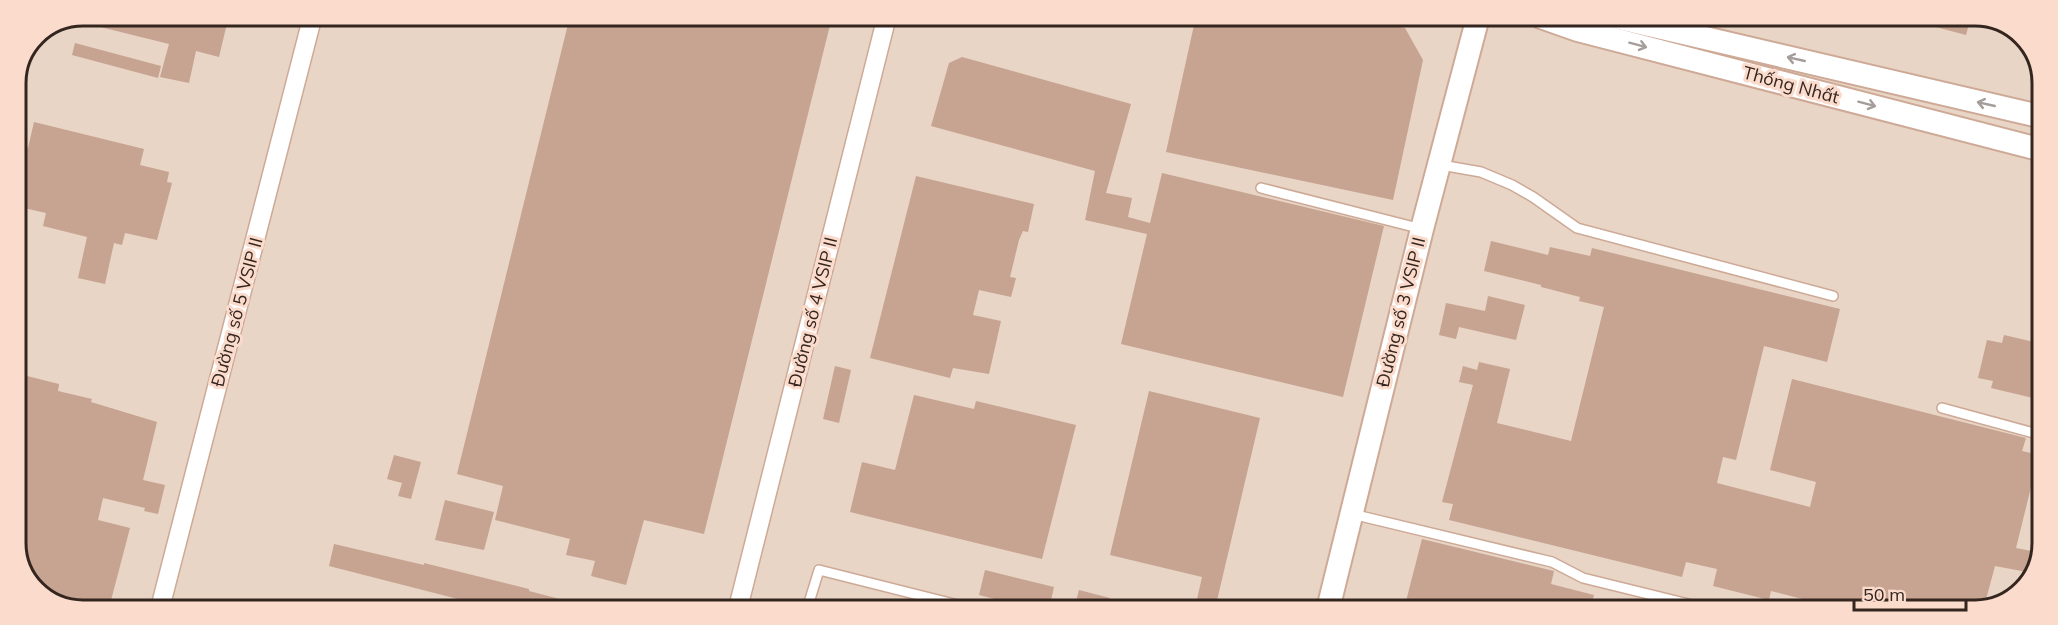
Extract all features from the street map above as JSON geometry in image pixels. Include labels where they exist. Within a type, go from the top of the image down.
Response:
[{"type":"street","name":"Đường số 5 VSIP II","points":[[162,600],[310,26]]},
{"type":"street","name":"Đường số 4 VSIP II","points":[[740,600],[884,26]]},
{"type":"street","name":"Đường số 3 VSIP II","points":[[1330,600],[1422,229],[1477,26]]},
{"type":"street","name":"Thống Nhất","points":[[1567,26],[2032,147]]},
{"type":"street","name":"Thống Nhất","points":[[1654,26],[2032,114]]},
{"type":"lane","points":[[1440,165],[1481,172],[1512,185],[1577,228],[1833,296]]},
{"type":"lane","points":[[1261,188],[1422,229]]},
{"type":"lane","points":[[1942,408],[2032,433]]},
{"type":"lane","points":[[1352,514],[1552,562],[1584,578],[1673,600]]},
{"type":"lane","points":[[810,600],[819,570],[938,600]]},
{"type":"shaded area","points":[[72,27],[1990,27],[2007,35],[2021,48],[2031,68],[2032,79],[2031,557],[2023,574],[2010,588],[1994,596],[1975,600],[83,600],[68,598],[51,590],[37,577],[30,564],[26,546],[26,83],[30,61],[42,42],[61,30]]},
{"type":"building","points":[[96,26],[226,26],[219,57],[196,51],[189,83],[160,77],[169,44]]},
{"type":"building","points":[[568,26],[830,26],[704,534],[644,520],[626,585],[591,576],[595,561],[566,555],[570,539],[495,520],[503,486],[457,474]]},
{"type":"building","points":[[1194,26],[1395,26],[1405,28],[1423,60],[1393,200],[1166,152]]},
{"type":"building","points":[[1932,26],[1968,26],[1966,35]]},
{"type":"building","points":[[75,43],[161,66],[158,78],[72,55]]},
{"type":"building","points":[[962,57],[1131,104],[1106,193],[1132,198],[1128,217],[1150,223],[1162,173],[1384,226],[1343,397],[1121,344],[1147,234],[1085,220],[1095,171],[931,126],[949,63]]},
{"type":"building","points":[[34,122],[144,149],[140,165],[169,172],[167,182],[172,183],[157,240],[125,233],[122,245],[114,243],[105,284],[78,278],[87,237],[43,226],[46,213],[26,208],[26,148],[28,148]]},
{"type":"building","points":[[916,176],[1034,204],[1028,232],[1023,231],[1019,240],[1010,277],[1016,278],[1011,297],[979,290],[973,315],[1001,321],[989,374],[953,368],[950,378],[870,358]]},
{"type":"building","points":[[1491,241],[1548,255],[1550,247],[1590,256],[1592,248],[1840,309],[1827,362],[1764,346],[1736,460],[1723,457],[1717,483],[1810,507],[1816,482],[1770,470],[1792,379],[2026,438],[2022,451],[2032,453],[2032,483],[2016,548],[2032,551],[2027,567],[2024,572],[1995,566],[1986,598],[1983,599],[1806,600],[1771,591],[1769,600],[1713,586],[1717,569],[1686,562],[1682,577],[1449,520],[1453,504],[1442,502],[1473,385],[1459,382],[1463,366],[1477,370],[1479,362],[1510,369],[1497,423],[1571,441],[1604,307],[1579,301],[1580,297],[1541,287],[1541,285],[1484,271]]},
{"type":"building","points":[[1488,296],[1525,305],[1516,340],[1459,327],[1456,339],[1439,335],[1446,303],[1485,311]]},
{"type":"building","points":[[2004,335],[2032,342],[2032,398],[1991,388],[1993,381],[1978,378],[1987,340],[2002,343]]},
{"type":"building","points":[[835,366],[851,370],[839,423],[823,419]]},
{"type":"building","points":[[26,376],[59,384],[58,391],[92,399],[91,402],[157,422],[143,480],[165,485],[158,514],[144,511],[145,508],[103,498],[98,520],[130,528],[111,600],[68,598],[51,590],[37,577],[30,564],[26,546]]},
{"type":"building","points":[[1149,391],[1260,418],[1217,600],[1197,600],[1202,577],[1110,555]]},
{"type":"building","points":[[914,395],[974,409],[976,401],[1076,425],[1042,559],[850,512],[862,462],[895,470]]},
{"type":"building","points":[[394,455],[421,462],[411,499],[398,496],[402,483],[387,479]]},
{"type":"building","points":[[445,500],[494,512],[484,550],[435,540]]},
{"type":"building","points":[[1422,539],[1554,571],[1551,584],[1594,595],[1593,600],[1406,600]]},
{"type":"building","points":[[334,544],[424,565],[424,563],[564,600],[462,600],[329,566]]},
{"type":"building","points":[[985,570],[1054,587],[1051,600],[999,600],[979,595]]},
{"type":"building","points":[[1079,590],[1110,598],[1109,600],[1076,600]]}]
